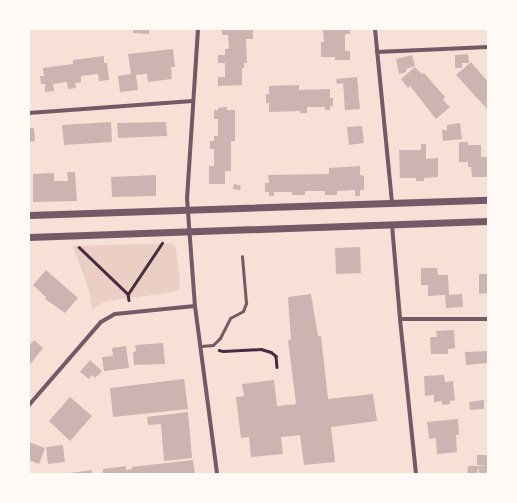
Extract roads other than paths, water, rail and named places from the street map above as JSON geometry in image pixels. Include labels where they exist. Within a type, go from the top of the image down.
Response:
[{"type":"street","points":[[198,29],[187,210],[196,306],[217,474]]},
{"type":"street","points":[[375,29],[392,204]]},
{"type":"street","points":[[377,52],[488,47]]},
{"type":"street","points":[[29,113],[193,101]]},
{"type":"street","points":[[29,215],[488,200]]},
{"type":"street","points":[[29,237],[488,221]]},
{"type":"street","points":[[392,225],[416,474]]},
{"type":"street","points":[[29,405],[101,322],[115,314],[196,306]]},
{"type":"street","points":[[400,319],[488,319]]},
{"type":"lane","points":[[201,346],[213,345],[220,338],[230,318],[243,311],[246,302],[242,256]]}]
